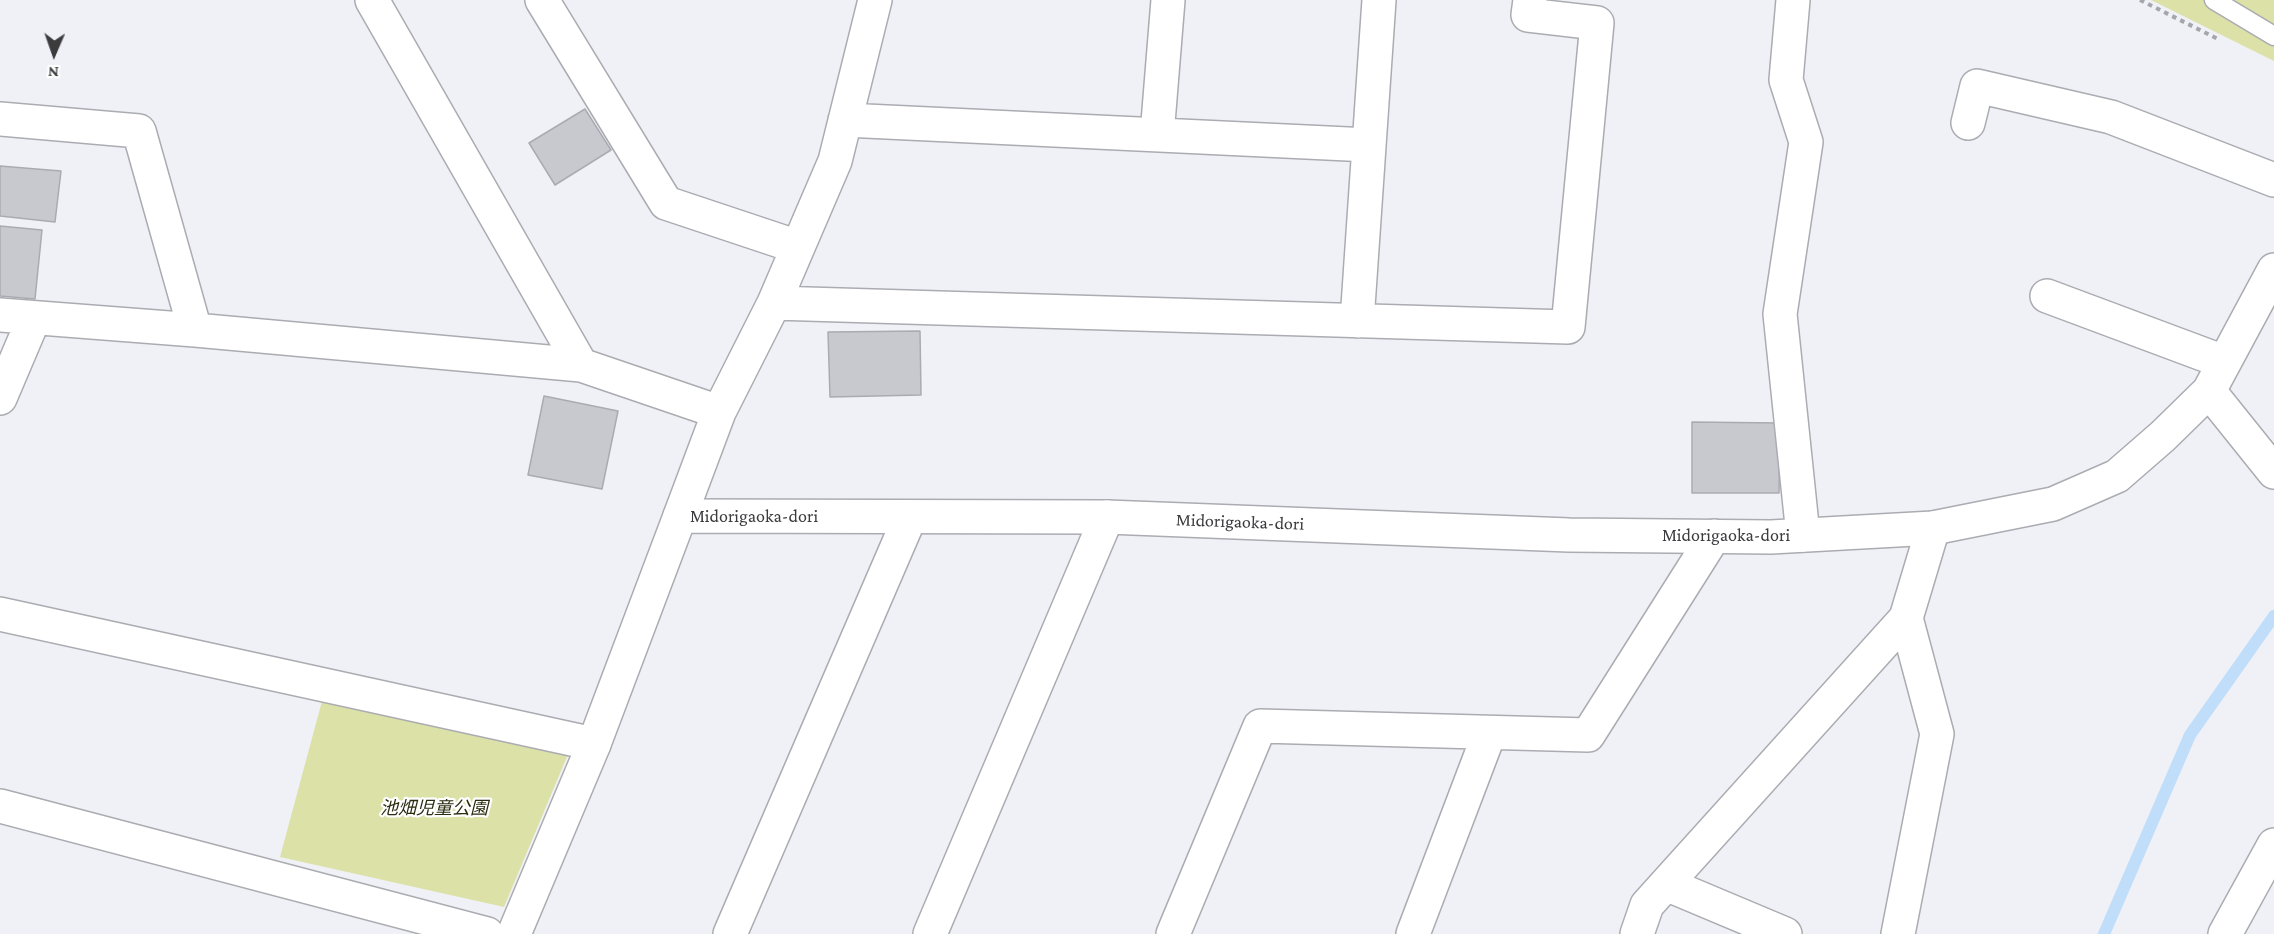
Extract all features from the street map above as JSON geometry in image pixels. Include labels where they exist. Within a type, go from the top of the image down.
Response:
[{"type":"street","points":[[372,0],[582,365]]},
{"type":"street","points":[[542,0],[666,203],[798,248]]},
{"type":"street","points":[[680,516],[719,412],[774,303],[835,161],[875,0]]},
{"type":"street","points":[[1157,135],[1168,0]]},
{"type":"street","points":[[1357,321],[1379,0]]},
{"type":"street","points":[[774,303],[1568,327],[1597,23],[1528,15],[1530,0]]},
{"type":"street","points":[[1793,0],[1786,80],[1806,142],[1780,314],[1803,535]]},
{"type":"street","points":[[1968,123],[1977,86],[2111,117],[2274,180]]},
{"type":"street","points":[[0,119],[139,131],[195,330]]},
{"type":"street","points":[[845,120],[1369,145]]},
{"type":"street","name":"Midorigaoka-dori","points":[[514,934],[594,744],[680,516],[1107,517],[1569,535],[1803,535],[1933,528],[2054,504],[2117,476],[2163,436],[2209,391],[2274,270]]},
{"type":"street","points":[[2047,296],[2224,362]]},
{"type":"street","points":[[0,315],[582,365],[719,412]]},
{"type":"street","points":[[0,398],[34,318]]},
{"type":"street","points":[[2209,391],[2274,472]]},
{"type":"street","points":[[730,934],[910,517]]},
{"type":"street","points":[[930,934],[1107,517]]},
{"type":"street","points":[[1637,934],[1647,905],[1906,618],[1933,528]]},
{"type":"street","points":[[1173,934],[1260,726],[1588,735],[1714,536]]},
{"type":"street","points":[[0,614],[594,744]]},
{"type":"street","points":[[1898,934],[1937,734],[1906,618]]},
{"type":"street","points":[[1413,934],[1490,734]]},
{"type":"street","points":[[0,806],[487,934]]},
{"type":"street","points":[[2225,934],[2274,845]]},
{"type":"street","points":[[1666,884],[1785,934]]},
{"type":"lane","points":[[2214,0],[2274,36]]},
{"type":"path","points":[[2140,0],[2222,42]]},
{"type":"green space","points":[[2151,0],[2274,0],[2274,61]]},
{"type":"green space","name":"池畑児童公園","points":[[322,701],[569,752],[504,907],[280,857]]},
{"type":"building","points":[[585,109],[611,150],[555,185],[529,143]]},
{"type":"building","points":[[0,166],[61,171],[55,222],[0,216]]},
{"type":"building","points":[[0,226],[42,230],[35,299],[0,296]]},
{"type":"building","points":[[920,331],[921,395],[830,397],[828,332]]},
{"type":"building","points":[[544,396],[618,411],[602,489],[528,475]]},
{"type":"building","points":[[1692,422],[1780,423],[1779,493],[1692,493]]},
{"type":"waterway","points":[[2104,934],[2190,735],[2274,616]]}]
